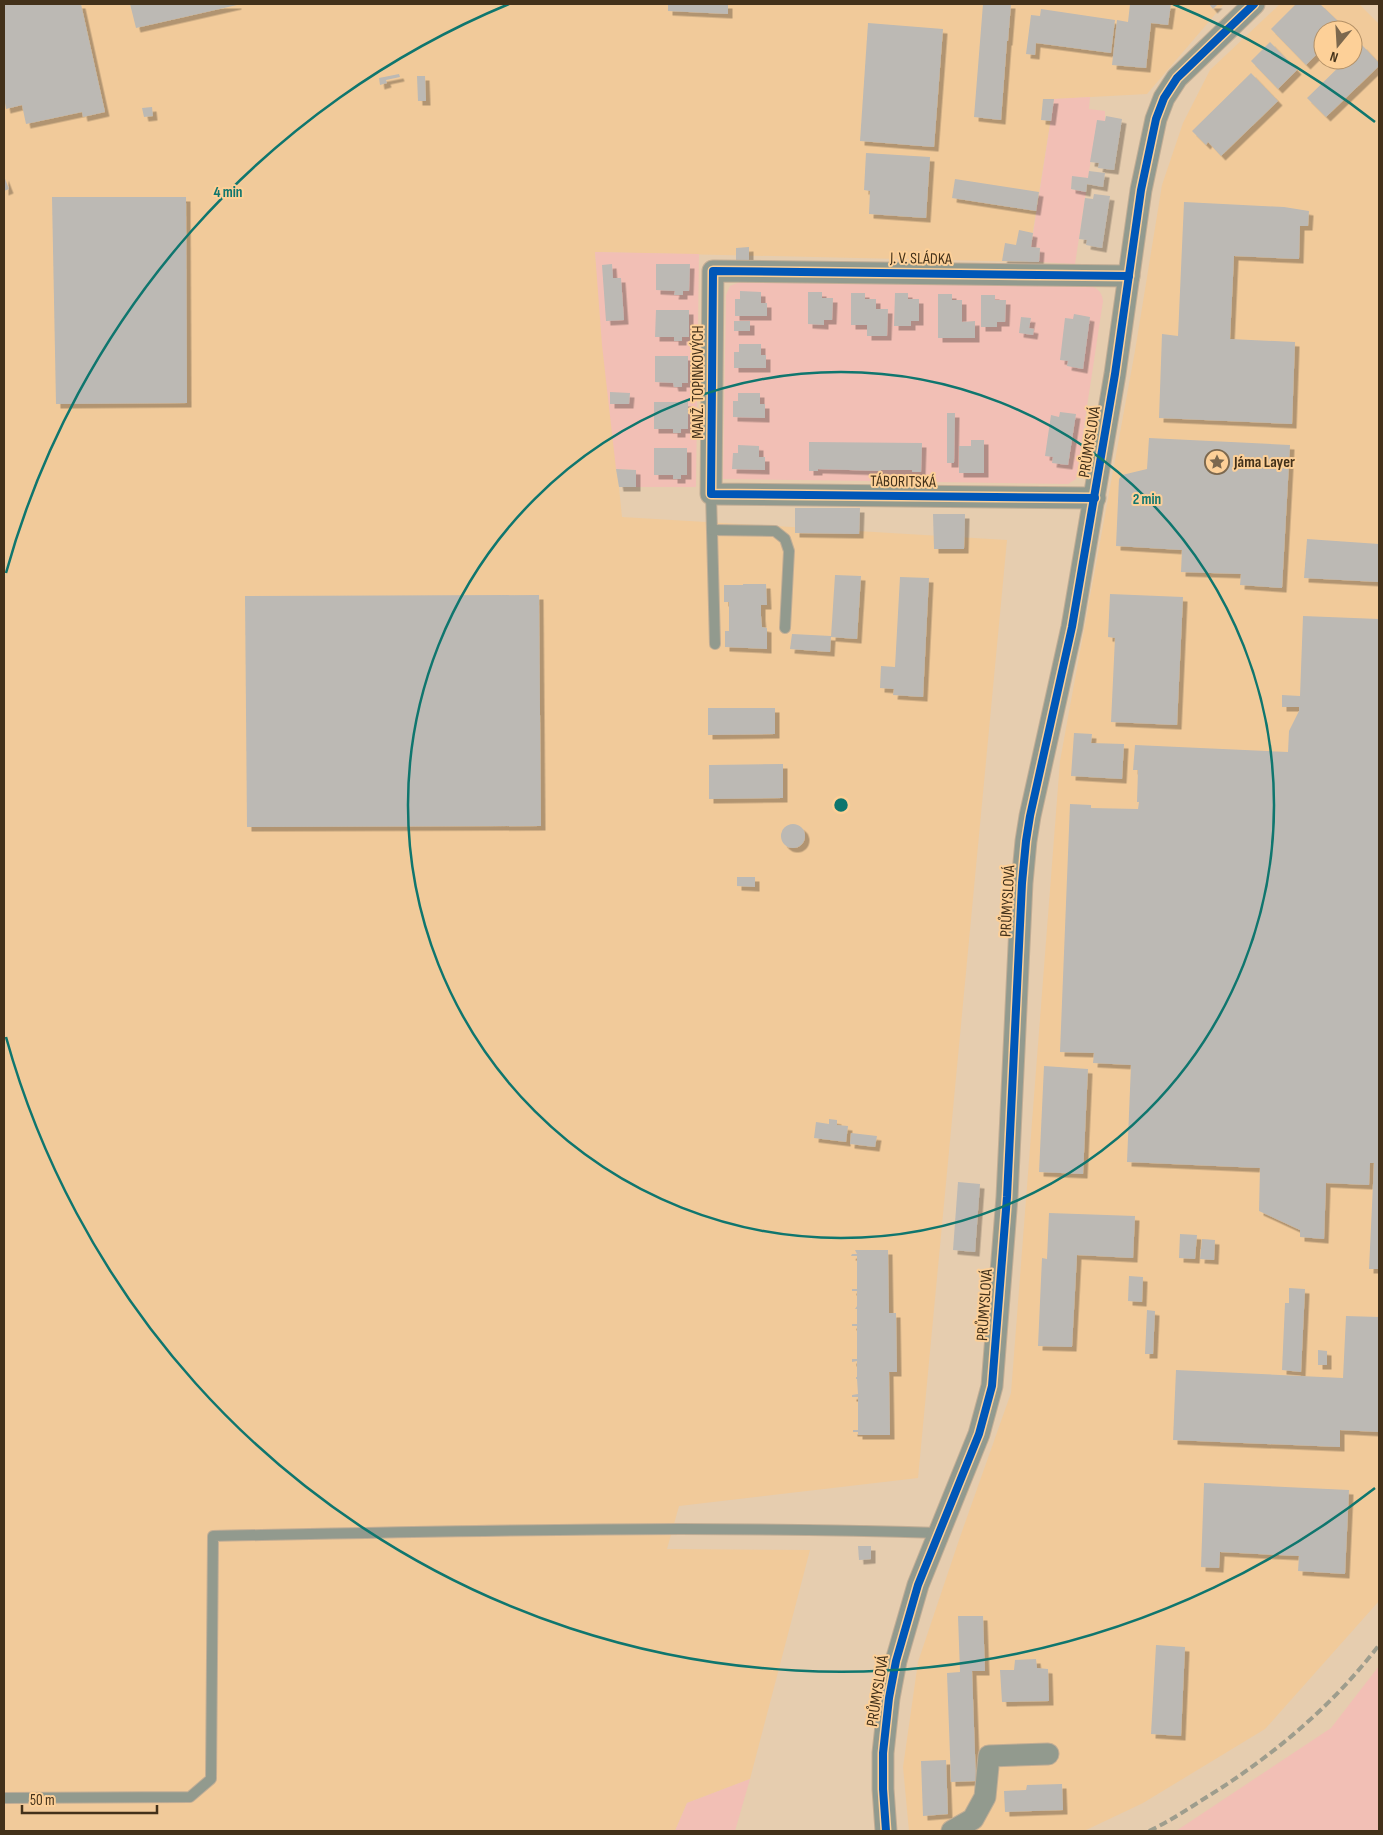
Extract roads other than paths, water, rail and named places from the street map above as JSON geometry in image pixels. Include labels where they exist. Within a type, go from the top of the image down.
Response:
[{"type":"street","name":"PRŮMYSLOVÁ","points":[[886,1831],[883,1770],[888,1698],[896,1660],[918,1585],[984,1419],[992,1386],[1007,1197],[1022,883],[1026,841],[1072,627],[1115,374],[1141,190],[1153,130],[1160,108],[1170,88],[1186,69],[1254,4]]},
{"type":"street","name":"J. V. SLÁDKA","points":[[713,271],[1129,276]]},
{"type":"street","name":"MANŽ. TOPINKOVÝCH","points":[[712,494],[713,271]]},
{"type":"street","name":"TÁBORITSKÁ","points":[[712,494],[1095,498]]},
{"type":"street","points":[[952,1831],[973,1819],[985,1797],[989,1756],[1048,1754]]},
{"type":"lane","points":[[712,494],[715,644]]},
{"type":"lane","points":[[712,530],[775,532],[785,539],[789,551],[785,628]]},
{"type":"lane","points":[[4,1798],[190,1797],[211,1779],[214,1536],[565,1529],[939,1533]]},
{"type":"railway","points":[[1149,1831],[1227,1784],[1275,1750],[1341,1690],[1379,1645]]},
{"type":"place","name":"Jáma Layer","points":[[1217,462]]}]
